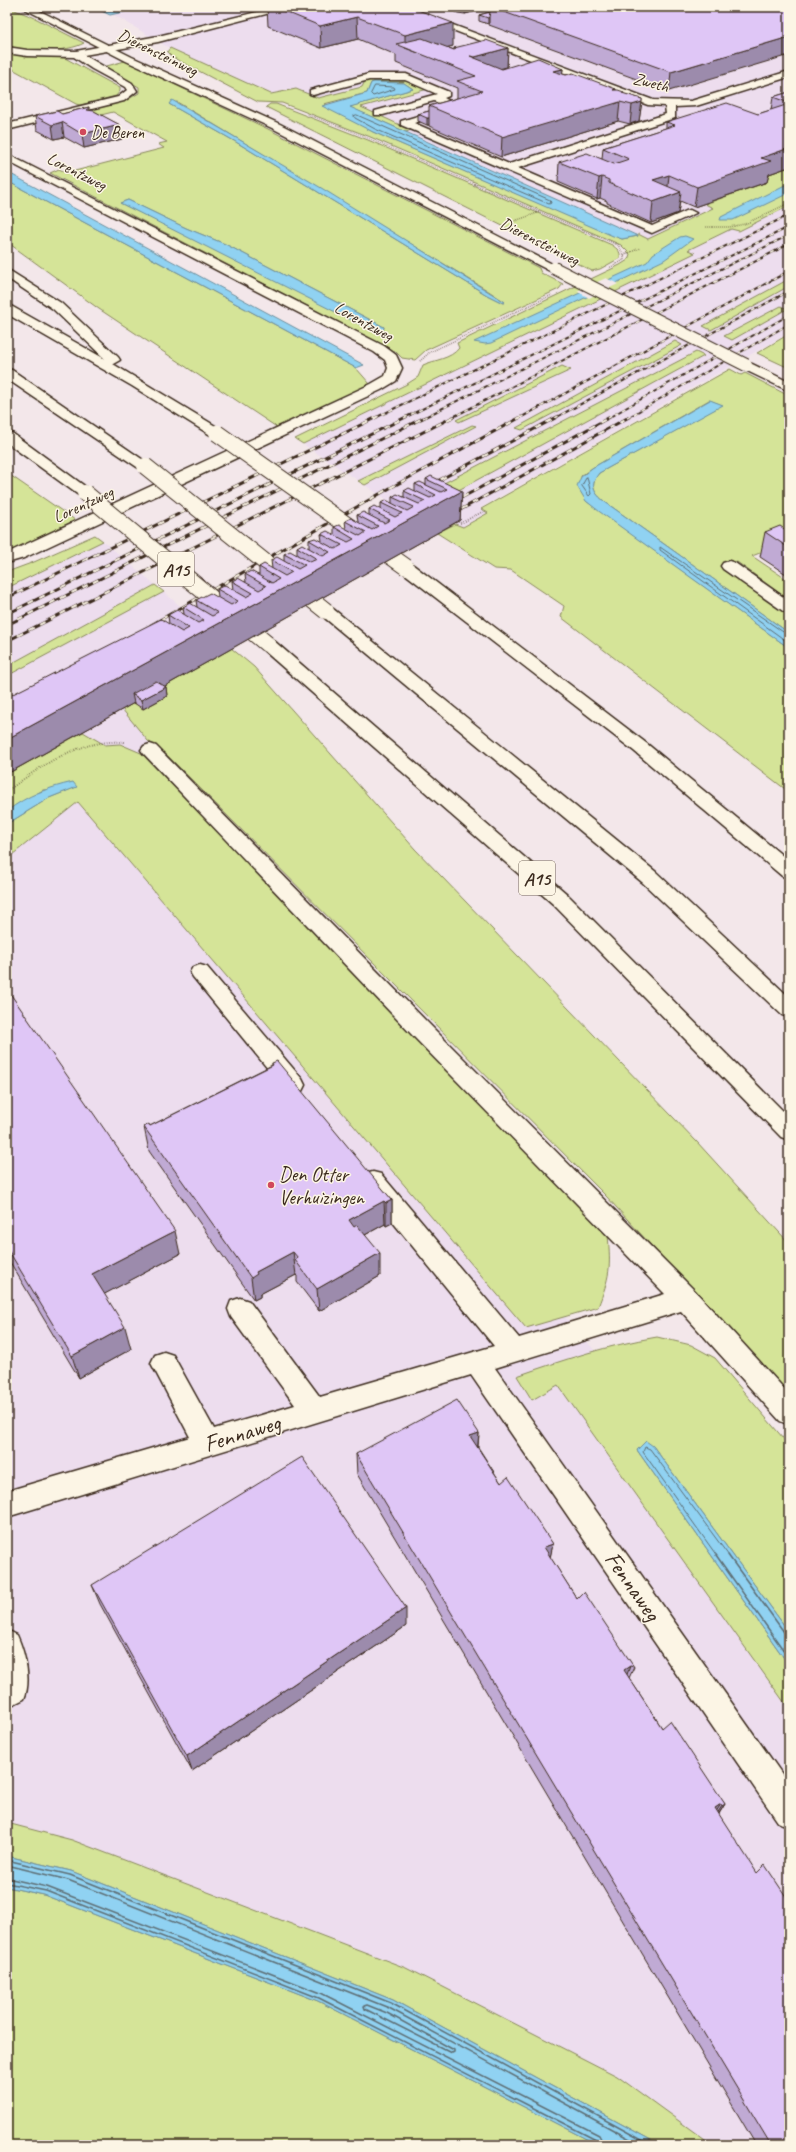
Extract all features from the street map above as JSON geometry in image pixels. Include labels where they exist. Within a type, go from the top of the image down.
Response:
[{"type":"main road","name":"Dierensteinweg","points":[[25,7],[213,99],[276,126],[789,387]]},
{"type":"main road","points":[[76,54],[115,37],[258,7]]},
{"type":"main road","points":[[7,50],[27,53],[76,54],[111,49],[289,7]]},
{"type":"main road","name":"Zweth","points":[[397,7],[652,103],[692,104],[789,74]]},
{"type":"main road","points":[[213,16],[242,26]]},
{"type":"main road","name":"Dierensteinweg","points":[[115,37],[141,52]]},
{"type":"main road","points":[[479,47],[492,43]]},
{"type":"main road","points":[[7,126],[121,98],[132,91],[129,85],[94,67],[76,54]]},
{"type":"main road","name":"Dierensteinweg","points":[[153,59],[236,101],[276,126]]},
{"type":"main road","points":[[538,73],[558,68]]},
{"type":"main road","points":[[313,92],[369,77],[406,77],[446,94],[379,112]]},
{"type":"main road","points":[[434,97],[457,108],[405,123],[652,230],[690,213]]},
{"type":"main road","points":[[508,168],[671,116],[670,104]]},
{"type":"main road","name":"Lorentzweg","points":[[7,157],[379,349],[391,358],[395,368],[390,378],[376,387],[19,555],[7,558]]},
{"type":"main road","points":[[7,272],[57,306],[137,383]]},
{"type":"main road","points":[[7,309],[137,383],[217,433],[406,567],[640,747],[789,871]]},
{"type":"main road","points":[[7,373],[145,466],[326,611],[649,877],[789,1008]]},
{"type":"main road","name":"A15","points":[[7,436],[85,493],[267,644],[560,899],[789,1131]]},
{"type":"main road","points":[[729,566],[789,608]]},
{"type":"main road","points":[[150,750],[422,1031],[686,1299],[789,1413]]},
{"type":"main road","points":[[200,972],[305,1098]]},
{"type":"main road","points":[[359,1165],[514,1351]]},
{"type":"main road","name":"Fennaweg","points":[[7,1504],[686,1299]]},
{"type":"main road","points":[[240,1309],[315,1411]]},
{"type":"main road","name":"Fennaweg","points":[[476,1362],[789,1811]]},
{"type":"main road","points":[[164,1363],[207,1443]]},
{"type":"main road","points":[[7,1645],[14,1689]]},
{"type":"path","points":[[511,222],[540,212]]},
{"type":"path","points":[[458,522],[461,523],[484,511]]},
{"type":"path","points":[[7,791],[63,755],[92,743],[116,741],[135,744],[150,750]]},
{"type":"shaded area","points":[[101,7],[789,7],[789,167],[767,182],[706,203],[714,207],[648,239],[638,234],[629,235],[282,91],[271,94],[176,52]]},
{"type":"shaded area","points":[[789,206],[789,333],[480,508],[488,513],[462,527],[437,533],[303,444],[694,253],[688,250],[731,229],[739,231]]},
{"type":"shaded area","points":[[96,535],[242,658],[159,748],[150,750],[93,776],[789,1573],[789,2145],[384,2145],[7,1989],[7,824],[11,820],[16,805],[7,811],[7,587]]},
{"type":"green space","points":[[7,7],[33,17],[84,43],[68,48],[46,51],[24,50],[7,45]]},
{"type":"green space","points":[[170,48],[271,94],[296,89],[318,98],[362,87],[365,81],[369,80],[408,81],[428,89],[361,107],[411,130],[406,132],[349,107],[413,89],[404,83],[374,82],[371,83],[367,93],[324,104],[373,132],[622,239],[638,236],[638,234],[648,239],[713,208],[705,204],[767,182],[758,178],[789,167],[789,206],[739,231],[731,229],[688,250],[695,253],[303,444],[295,439],[407,384],[418,377],[423,365],[447,357],[456,352],[459,348],[457,343],[620,265],[628,260],[630,254],[621,245],[368,136],[282,103],[258,102],[172,57],[167,52]]},
{"type":"green space","points":[[7,53],[65,58],[120,88],[120,91],[116,96],[80,105],[76,104],[7,66]]},
{"type":"green space","points":[[125,61],[268,129],[539,268],[541,273],[563,284],[559,289],[426,350],[415,360],[402,358],[396,352],[50,173],[59,169],[67,173],[164,148],[158,144],[167,142],[113,112],[101,115],[91,109],[125,101],[139,93],[139,87],[103,67]],"holes":[[[177,102],[487,290],[505,302],[503,303],[487,295],[236,142],[169,104]],[[128,200],[186,228],[225,244],[384,327],[383,331],[120,203]]]},
{"type":"green space","points":[[270,104],[276,104],[368,140],[612,245],[619,252],[620,258],[600,269],[592,271],[266,107]]},
{"type":"green space","points":[[7,181],[356,368],[370,384],[278,428],[99,309],[7,242]]},
{"type":"green space","points":[[789,279],[789,286],[711,330],[703,326]]},
{"type":"green space","points":[[781,306],[787,309],[732,340],[724,336]]},
{"type":"green space","points":[[789,334],[789,368],[757,353]]},
{"type":"green space","points":[[675,341],[682,345],[522,430],[516,428]]},
{"type":"green space","points":[[696,352],[704,356],[411,516],[398,507]]},
{"type":"green space","points":[[562,366],[571,370],[459,422],[456,420]]},
{"type":"green space","points":[[730,369],[741,375],[745,373],[789,396],[789,558],[773,548],[752,556],[789,581],[789,600],[737,562],[725,567],[789,614],[789,633],[605,502],[598,496],[594,489],[594,482],[599,473],[722,405],[709,400],[592,468],[581,476],[586,501],[789,648],[789,792],[561,617],[564,606],[511,570],[494,569],[437,533],[455,524],[463,527],[488,513],[481,509]]},
{"type":"green space","points":[[472,425],[476,426],[365,485],[358,481]]},
{"type":"green space","points":[[7,473],[75,520],[7,553]]},
{"type":"green space","points":[[95,535],[103,541],[7,588],[7,572],[34,562]]},
{"type":"green space","points":[[155,585],[164,592],[7,676],[7,666]]},
{"type":"green space","points":[[231,648],[254,667],[415,849],[697,1142],[789,1243],[789,1396],[606,1196],[168,756],[148,741],[122,709]]},
{"type":"green space","points":[[83,732],[105,745],[120,744],[141,753],[608,1235],[609,1272],[598,1307],[526,1328],[78,802],[7,859],[7,824],[49,798],[76,787],[43,790],[7,811],[7,774]]},
{"type":"green space","points":[[657,1337],[691,1345],[715,1358],[789,1445],[789,1632],[653,1446],[637,1450],[789,1665],[789,1709],[558,1385],[532,1400],[517,1376],[603,1349]]},
{"type":"green space","points":[[7,1823],[72,1840],[406,1968],[617,2076],[712,2145],[660,2145],[393,2000],[71,1871],[7,1856]]},
{"type":"green space","points":[[7,1887],[44,1895],[318,2001],[598,2145],[7,2145]]},
{"type":"water","points":[[93,7],[132,7],[137,9],[110,15]]},
{"type":"water","points":[[371,83],[404,83],[413,89],[350,107],[638,236],[622,239],[613,236],[373,132],[322,106],[367,93]]},
{"type":"water","points":[[172,100],[323,189],[505,302],[503,303],[487,295],[236,142],[169,104]]},
{"type":"water","points":[[7,172],[364,365],[356,368],[7,181]]},
{"type":"water","points":[[789,183],[789,193],[733,220],[720,220],[721,217]]},
{"type":"water","points":[[128,200],[186,228],[225,244],[384,327],[383,331],[375,332],[120,203]]},
{"type":"water","points":[[685,236],[693,239],[664,260],[491,343],[485,344],[474,342],[647,262],[653,254],[680,237]]},
{"type":"water","points":[[710,400],[723,405],[599,473],[594,482],[594,489],[598,496],[605,502],[789,633],[789,648],[600,512],[586,501],[577,486],[581,477],[592,468]]},
{"type":"water","points":[[73,782],[77,787],[49,798],[7,824],[7,811],[15,805],[38,793]]},
{"type":"water","points":[[646,1441],[653,1446],[789,1632],[789,1665],[637,1450]]},
{"type":"water","points":[[7,1856],[71,1871],[393,2000],[660,2145],[598,2145],[318,2001],[44,1895],[7,1887]]},
{"type":"pier","points":[[606,278],[618,284],[589,298],[577,291]]},
{"type":"building","points":[[274,7],[410,7],[453,23],[405,35],[357,17],[320,26]]},
{"type":"building","points":[[490,7],[789,7],[789,37],[671,72]]},
{"type":"building","points":[[490,12],[488,18],[479,15]]},
{"type":"building","points":[[422,38],[454,50],[456,49],[454,48],[486,40],[508,48],[475,57],[470,56],[502,69],[538,58],[563,69],[553,71],[566,75],[573,73],[616,89],[613,90],[618,90],[624,92],[622,93],[642,99],[642,102],[632,105],[620,102],[502,137],[429,106],[482,91],[457,81],[476,76],[396,44]]},
{"type":"building","points":[[789,92],[789,103],[773,97]]},
{"type":"building","points":[[727,103],[758,114],[789,104],[789,148],[761,158],[771,161],[697,187],[669,175],[653,180],[681,192],[653,202],[609,183],[609,180],[602,177],[599,178],[559,162],[587,153],[614,164],[629,159],[603,148],[675,125],[666,122]]},
{"type":"building","points":[[89,107],[87,110],[94,111],[120,125],[82,134],[62,122],[52,125],[35,116],[57,111],[62,114]]},
{"type":"building","points":[[429,111],[429,118],[418,114]]},
{"type":"building","points":[[431,476],[462,491],[7,739],[7,697],[161,619],[182,632],[189,628],[168,615],[177,610],[198,623],[204,620],[183,607],[190,603],[212,616],[218,613],[196,600],[210,593],[231,605],[238,601],[217,589],[225,585],[246,597],[253,593],[232,581],[238,578],[259,590],[266,586],[245,574],[251,571],[272,583],[279,579],[259,567],[264,564],[285,576],[292,572],[271,560],[277,557],[298,569],[305,565],[284,554],[290,551],[310,562],[317,559],[297,547],[302,544],[323,556],[330,552],[309,540],[315,538],[335,549],[342,545],[321,534],[327,531],[348,542],[354,539],[334,527],[339,525],[360,536],[366,532],[345,521],[351,518],[372,530],[378,526],[357,515],[363,512],[384,523],[390,520],[369,509],[374,506],[395,517],[402,513],[381,503],[386,500],[407,511],[414,507],[392,497],[397,494],[419,504],[425,501],[404,491],[409,488],[430,498],[436,495],[415,484],[420,482],[441,492],[447,489],[426,479]]},
{"type":"building","points":[[780,526],[789,532],[789,548],[765,532]]},
{"type":"building","points":[[156,681],[166,687],[141,700],[132,694]]},
{"type":"building","points":[[7,989],[175,1231],[92,1274],[125,1327],[72,1356],[7,1248]]},
{"type":"building","points":[[277,1061],[392,1200],[386,1203],[384,1201],[349,1220],[354,1227],[357,1225],[380,1253],[317,1289],[295,1260],[298,1258],[293,1252],[256,1272],[257,1274],[251,1278],[144,1127],[149,1124],[150,1126],[273,1065],[272,1063]]},
{"type":"building","points":[[457,1400],[479,1433],[470,1436],[501,1483],[508,1477],[553,1544],[544,1547],[577,1599],[584,1592],[634,1667],[630,1666],[624,1670],[662,1728],[670,1721],[725,1804],[722,1806],[721,1804],[715,1808],[757,1873],[765,1865],[789,1901],[789,2145],[771,2145],[356,1454]]},
{"type":"building","points":[[302,1457],[406,1608],[187,1756],[92,1585]]},
{"type":"railway","points":[[375,418],[789,215]]},
{"type":"railway","points":[[404,418],[789,227]]},
{"type":"railway","points":[[425,417],[789,235]]},
{"type":"railway","points":[[451,418],[789,244]]},
{"type":"railway","points":[[520,418],[789,271]]},
{"type":"railway","points":[[555,418],[789,291]]},
{"type":"railway","points":[[608,418],[789,315]]},
{"type":"railway","points":[[627,418],[789,324]]},
{"type":"railway","points":[[7,598],[377,417]]},
{"type":"railway","points":[[7,614],[406,417]]},
{"type":"railway","points":[[7,625],[425,417]]},
{"type":"railway","points":[[7,641],[453,417]]},
{"type":"railway","points":[[151,625],[390,488],[521,417]]},
{"type":"railway","points":[[430,485],[557,417]]},
{"type":"railway","points":[[452,503],[610,417]]},
{"type":"railway","points":[[451,515],[629,417]]},
{"type":"place","name":"De Beren","points":[[83,132]]},
{"type":"place","name":"Den Otter Verhuizingen","points":[[271,1185]]}]
